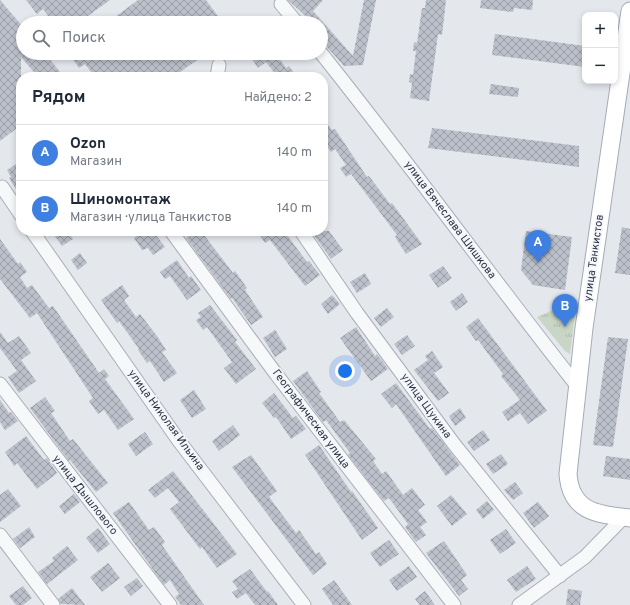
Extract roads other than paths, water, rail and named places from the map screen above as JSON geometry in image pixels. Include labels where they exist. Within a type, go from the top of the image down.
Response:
[{"type":"main road","name":"улица Танкистов","points":[[627,518],[589,511],[580,503],[569,485],[568,474],[584,328],[630,11]]},
{"type":"street","points":[[281,4],[291,16]]},
{"type":"street","name":"улица Вячеслава Шишкова","points":[[327,60],[392,142],[464,236],[507,296],[578,387]]},
{"type":"street","points":[[2,187],[16,208]]},
{"type":"street","name":"улица Николая Ильина","points":[[36,236],[179,441],[304,605]]},
{"type":"street","name":"Географическая улица","points":[[175,236],[276,374],[454,605]]},
{"type":"street","name":"улица Щукина","points":[[304,236],[357,313],[454,444],[560,576]]},
{"type":"street","name":"улица Дышлового","points":[[0,384],[170,605]]},
{"type":"street","points":[[519,605],[585,557],[627,518]]},
{"type":"street","points":[[0,535],[53,605]]},
{"type":"place","name":"Ozon","points":[[538,263]]},
{"type":"place","name":"Шиномонтаж","points":[[565,327]]}]
